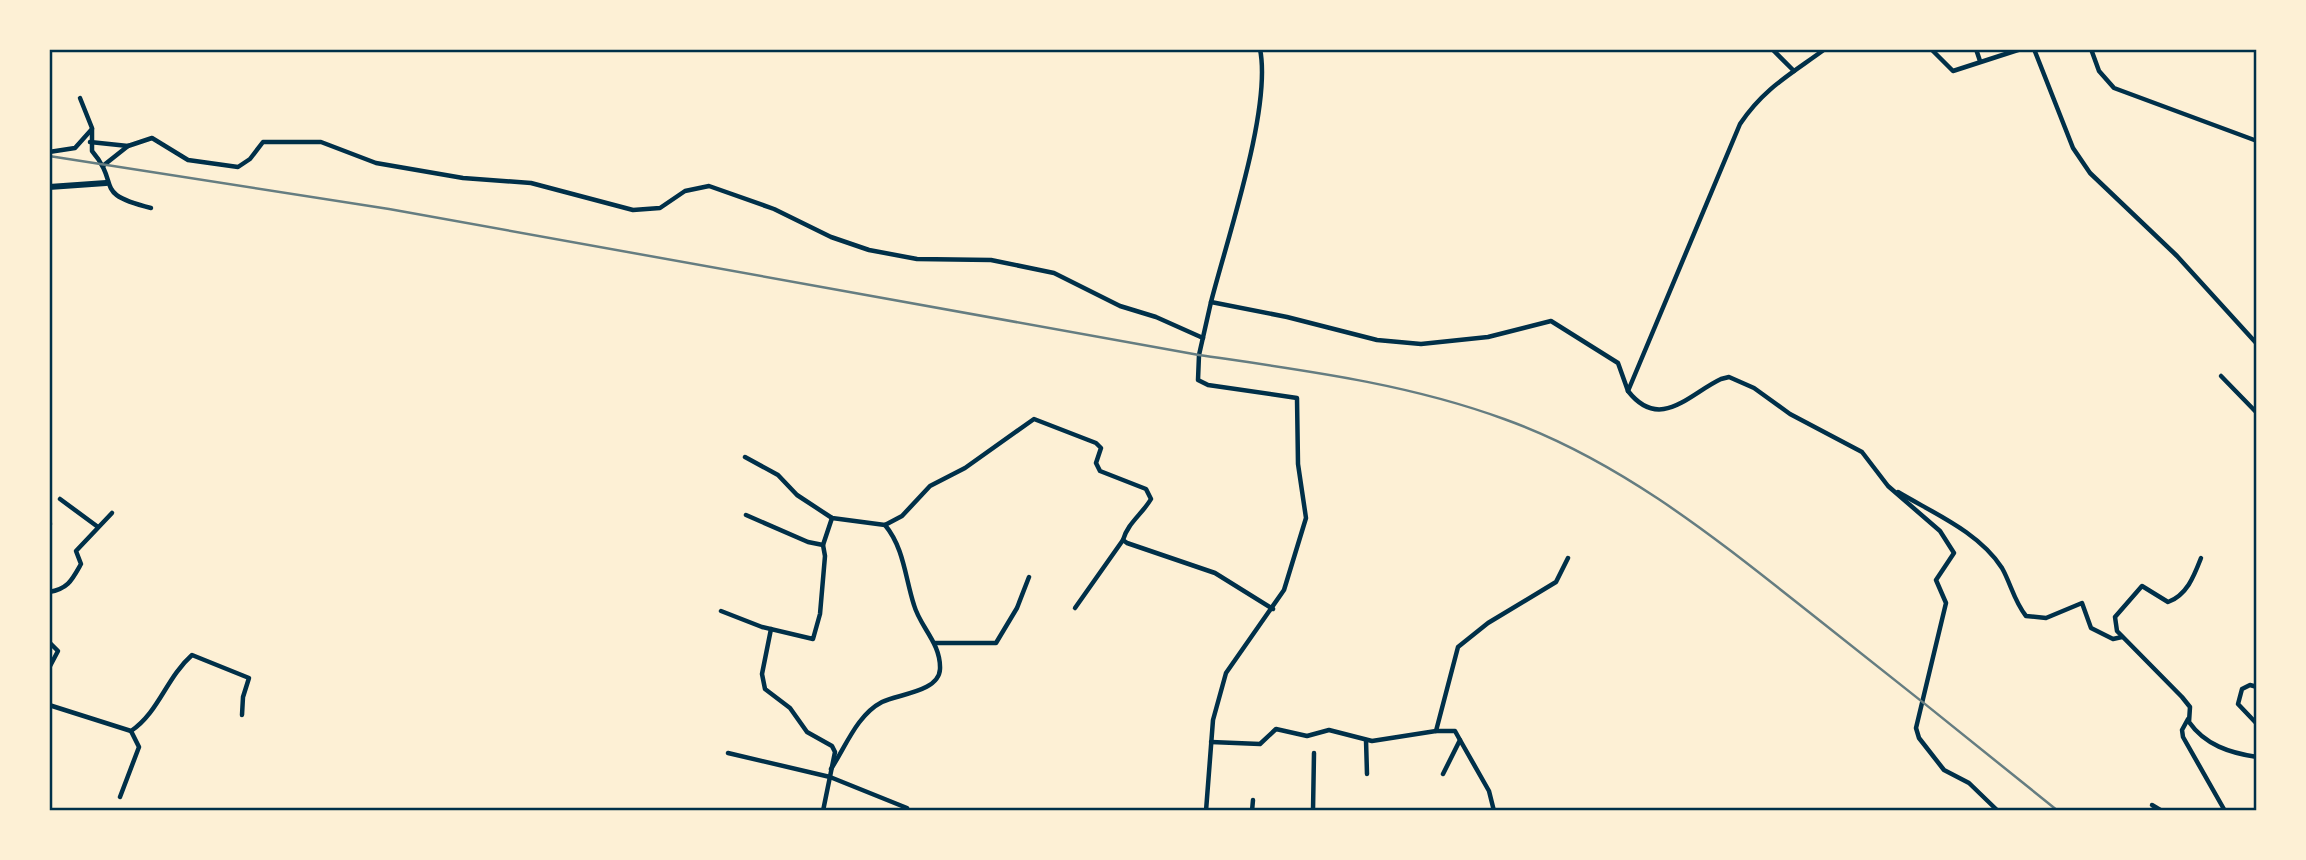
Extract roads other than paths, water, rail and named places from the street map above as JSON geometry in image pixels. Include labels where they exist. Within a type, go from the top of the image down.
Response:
[{"type":"main road","points":[[49,187],[106,183]]},
{"type":"street","points":[[1206,811],[1213,720],[1226,673],[1284,590],[1306,518],[1297,464],[1297,398],[1208,385],[1198,380],[1197,368],[1211,302],[1254,132],[1264,69],[1260,49]]},
{"type":"street","points":[[1772,49],[1794,71]]},
{"type":"street","points":[[1628,391],[1740,124],[1755,101],[1825,49]]},
{"type":"street","points":[[1931,49],[1952,71],[2021,49]]},
{"type":"street","points":[[1976,49],[1980,61]]},
{"type":"street","points":[[2034,49],[2073,148],[2090,173],[2177,256],[2257,344]]},
{"type":"street","points":[[2091,49],[2099,71],[2114,88],[2257,141]]},
{"type":"street","points":[[80,98],[92,128],[92,151],[104,165],[106,183],[115,196],[123,201],[150,208]]},
{"type":"street","points":[[49,152],[75,148],[92,128]]},
{"type":"street","points":[[104,165],[128,146],[152,138],[188,160],[238,167],[250,159],[263,142],[321,142],[376,163],[463,178],[531,183],[633,210],[660,208],[696,186],[709,186],[774,209],[831,237],[869,250],[918,259],[991,260],[1054,273],[1119,306],[1156,317],[1203,338]]},
{"type":"street","points":[[90,142],[128,146]]},
{"type":"street","points":[[1211,302],[1287,317],[1377,340],[1421,344],[1488,337],[1551,321],[1618,363],[1628,391],[1647,407],[1666,410],[1679,405],[1710,384],[1729,377],[1754,388],[1790,414],[1851,444],[1873,463],[1888,486],[1940,531],[1954,549],[1936,580],[1946,603],[1917,719],[1919,738],[1944,770],[1969,783],[1998,811]]},
{"type":"street","points":[[2221,376],[2257,413]]},
{"type":"street","points":[[745,457],[778,475],[797,495],[832,518],[885,525],[902,516],[930,486],[965,468],[1034,419],[1096,443],[1101,448],[1096,463],[1100,471],[1146,489],[1150,499],[1075,608]]},
{"type":"street","points":[[1888,486],[1977,540],[2002,569],[2018,606],[2026,616],[2046,618],[2082,603],[2091,628],[2096,633],[2113,639],[2122,637]]},
{"type":"street","points":[[1896,493],[1907,497]]},
{"type":"street","points":[[60,499],[98,527]]},
{"type":"street","points":[[49,592],[63,590],[70,583],[81,564],[76,551],[112,513]]},
{"type":"street","points":[[746,515],[808,542],[823,545]]},
{"type":"street","points":[[721,611],[771,629],[813,639],[820,614],[825,556],[823,545],[832,518]]},
{"type":"street","points":[[831,769],[869,710],[936,679],[940,671],[935,643],[915,608],[897,540],[885,525]]},
{"type":"street","points":[[1123,540],[1215,573],[1273,609]]},
{"type":"street","points":[[1436,731],[1458,647],[1488,623],[1556,582],[1568,558]]},
{"type":"street","points":[[2202,558],[2192,580],[2179,598],[2168,602],[2142,586],[2133,592],[2115,617],[2122,637],[2190,707],[2189,719],[2182,730],[2183,737],[2225,811]]},
{"type":"street","points":[[935,643],[996,643],[1017,608],[1029,577]]},
{"type":"street","points":[[771,629],[762,674],[765,689],[790,708],[807,732],[832,746],[835,752],[823,811]]},
{"type":"street","points":[[49,642],[58,651],[49,668]]},
{"type":"street","points":[[131,731],[146,721],[179,667],[192,655],[249,678],[243,697],[242,715]]},
{"type":"street","points":[[2257,687],[2250,685],[2242,688],[2238,704],[2257,724]]},
{"type":"street","points":[[49,705],[131,731],[139,747],[120,797]]},
{"type":"street","points":[[2189,719],[2206,740],[2234,753],[2257,757]]},
{"type":"street","points":[[1211,742],[1260,744],[1276,729],[1307,736],[1329,730],[1366,740],[1436,731],[1455,732],[1489,791],[1494,811]]},
{"type":"street","points":[[1366,740],[1367,774]]},
{"type":"street","points":[[1443,774],[1460,740]]},
{"type":"street","points":[[728,753],[830,777],[907,808]]},
{"type":"street","points":[[1313,811],[1314,753]]},
{"type":"street","points":[[1252,811],[1253,800]]},
{"type":"street","points":[[2152,804],[2162,811]]},
{"type":"railway","points":[[49,156],[389,209],[1199,355],[1353,379],[1429,396],[1504,419],[1590,458],[1669,506],[1782,591],[2058,811]]}]
